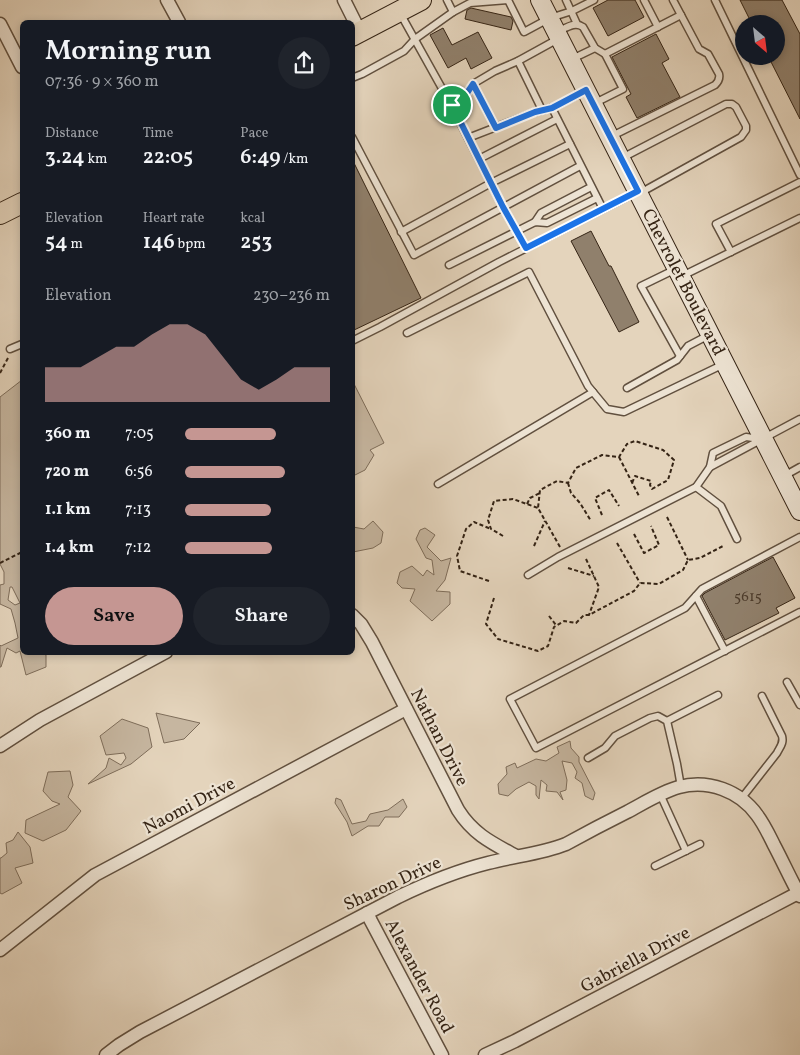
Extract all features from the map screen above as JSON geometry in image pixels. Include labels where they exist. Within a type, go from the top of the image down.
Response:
[{"type":"main road","points":[[356,34],[421,0]]},
{"type":"main road","name":"Chevrolet Boulevard","points":[[540,0],[800,511]]},
{"type":"main road","points":[[0,214],[20,204]]},
{"type":"street","points":[[167,0],[178,20]]},
{"type":"street","points":[[344,0],[351,20]]},
{"type":"street","points":[[0,24],[20,63]]},
{"type":"street","name":"Nathan Drive","points":[[355,618],[367,633],[463,818],[478,834],[516,856]]},
{"type":"street","points":[[0,746],[40,720],[160,655]]},
{"type":"street","name":"Naomi Drive","points":[[0,950],[95,875],[406,709]]},
{"type":"street","name":"Sharon Drive","points":[[106,1055],[118,1045],[140,1032],[398,897],[435,880],[486,863],[553,849],[660,794],[681,787],[708,786],[728,791],[741,799]]},
{"type":"street","points":[[741,799],[757,815],[765,828],[799,894]]},
{"type":"street","name":"Gabriella Drive","points":[[485,1055],[515,1042],[799,894]]},
{"type":"street","name":"Alexander Road","points":[[367,913],[442,1055]]},
{"type":"lane","points":[[447,0],[453,12]]},
{"type":"lane","points":[[355,77],[404,51],[415,39],[453,12],[470,3],[508,0],[524,32],[555,30],[577,24],[583,27],[595,48],[605,54],[623,89],[542,110],[468,138]]},
{"type":"lane","points":[[566,0],[577,24]]},
{"type":"lane","points":[[452,105],[465,96],[473,84],[495,71],[518,61],[555,30],[572,11],[594,0]]},
{"type":"lane","points":[[644,0],[658,27]]},
{"type":"lane","points":[[610,137],[717,83],[719,76],[715,67],[708,54],[698,50],[673,0]]},
{"type":"lane","points":[[715,0],[800,175]]},
{"type":"lane","points":[[399,12],[452,105],[503,207],[526,248]]},
{"type":"lane","points":[[605,54],[681,16]]},
{"type":"lane","points":[[571,60],[595,48]]},
{"type":"lane","points":[[518,61],[542,110]]},
{"type":"lane","points":[[473,84],[496,128]]},
{"type":"lane","points":[[355,339],[740,137],[746,130],[746,126],[736,107],[732,104],[726,104],[621,158]]},
{"type":"lane","points":[[552,108],[603,209]]},
{"type":"lane","points":[[479,159],[557,119]]},
{"type":"lane","points":[[355,143],[414,255],[580,166]]},
{"type":"lane","points":[[401,232],[491,183],[570,144]]},
{"type":"lane","points":[[731,252],[716,224],[800,182]]},
{"type":"lane","points":[[449,265],[517,232],[535,222],[541,213],[591,187]]},
{"type":"lane","points":[[535,222],[547,223],[597,198]]},
{"type":"lane","points":[[680,356],[641,286],[731,252],[800,218]]},
{"type":"lane","points":[[407,333],[529,272],[588,386],[607,409],[624,412],[725,364]]},
{"type":"lane","points":[[627,388],[677,360],[688,346],[710,334]]},
{"type":"lane","points":[[10,349],[20,345]]},
{"type":"lane","points":[[438,484],[593,392]]},
{"type":"lane","points":[[710,467],[800,419]]},
{"type":"lane","points":[[528,575],[558,557],[696,487],[710,467],[713,453],[746,437],[764,439]]},
{"type":"lane","points":[[782,476],[800,467]]},
{"type":"lane","points":[[696,487],[721,506],[738,539]]},
{"type":"lane","points":[[800,537],[702,589],[685,608],[510,699],[536,748],[800,612]]},
{"type":"lane","points":[[696,596],[725,651]]},
{"type":"lane","points":[[787,682],[800,705]]},
{"type":"lane","points":[[588,758],[605,748],[615,736],[650,718],[658,716],[668,720],[718,695]]},
{"type":"lane","points":[[741,799],[776,754],[783,740],[762,696]]},
{"type":"lane","points":[[668,720],[681,787]]},
{"type":"lane","points":[[660,794],[686,851]]},
{"type":"lane","points":[[655,866],[700,844]]},
{"type":"path","points":[[0,373],[6,364],[10,349]]},
{"type":"path","points":[[619,457],[626,444],[635,441],[663,450],[674,460],[668,480],[652,489],[651,481],[636,476],[632,483]]},
{"type":"path","points":[[591,521],[580,502],[571,493],[568,483],[576,468],[602,455],[619,457]]},
{"type":"path","points":[[619,457],[639,496]]},
{"type":"path","points":[[560,548],[538,508],[540,490],[556,481],[568,483]]},
{"type":"path","points":[[602,515],[594,498],[609,490],[619,506]]},
{"type":"path","points":[[527,504],[530,498],[540,493]]},
{"type":"path","points":[[491,528],[488,520],[494,501],[513,500],[538,508]]},
{"type":"path","points":[[667,517],[688,560]]},
{"type":"path","points":[[534,546],[545,521]]},
{"type":"path","points":[[489,581],[460,571],[457,556],[466,529],[474,522],[491,528],[502,536]]},
{"type":"path","points":[[634,534],[644,553],[659,545],[651,526]]},
{"type":"path","points":[[618,543],[640,583]]},
{"type":"path","points":[[688,560],[700,558],[722,546]]},
{"type":"path","points":[[0,563],[20,553]]},
{"type":"path","points":[[586,559],[599,586],[589,615]]},
{"type":"path","points":[[640,583],[659,584],[683,570],[688,560]]},
{"type":"path","points":[[568,568],[594,576]]},
{"type":"path","points":[[494,598],[486,624],[498,638],[538,651],[548,646],[556,625],[564,621],[576,623],[584,615],[589,615],[634,591],[640,583]]},
{"type":"path","points":[[549,616],[556,625]]},
{"type":"shaded area","points":[[20,382],[20,603],[20,651],[16,653],[7,648],[1,667],[0,645],[18,638],[11,609],[0,604],[0,585],[4,584],[4,572],[0,564],[0,397]],"holes":[[[10,587],[12,587],[20,603],[15,605],[8,600]]]},
{"type":"shaded area","points":[[355,386],[384,443],[370,450],[374,455],[365,470],[355,475]]},
{"type":"shaded area","points":[[373,521],[383,532],[381,543],[373,548],[355,552],[355,527],[364,529]]},
{"type":"shaded area","points":[[425,528],[435,535],[427,547],[441,561],[451,558],[445,580],[436,591],[450,592],[450,604],[432,621],[410,601],[415,589],[402,588],[397,583],[400,572],[412,566],[423,576],[427,570],[434,575],[432,560],[426,558],[416,539],[420,530]]},
{"type":"shaded area","points":[[21,655],[46,655],[46,667],[26,675]]},
{"type":"shaded area","points":[[156,713],[200,723],[184,739],[164,743]]},
{"type":"shaded area","points":[[122,719],[148,728],[152,747],[131,764],[88,784],[106,768],[109,758],[121,765],[126,758],[124,753],[106,755],[100,736]]},
{"type":"shaded area","points":[[570,741],[571,748],[579,757],[579,762],[595,793],[593,800],[585,796],[582,783],[575,778],[577,772],[572,763],[562,761],[567,780],[566,790],[560,792],[563,800],[557,792],[546,791],[547,785],[541,780],[539,799],[536,795],[536,786],[529,782],[508,796],[499,794],[498,784],[507,774],[506,767],[515,763],[517,768],[536,759],[546,761],[559,753],[557,747]]},
{"type":"shaded area","points":[[70,771],[73,785],[68,797],[81,811],[66,830],[43,841],[25,833],[26,820],[60,804],[52,801],[43,791],[48,772]]},
{"type":"shaded area","points":[[336,798],[341,800],[352,824],[366,821],[370,814],[388,810],[403,799],[407,807],[399,817],[385,817],[379,826],[368,826],[352,836],[347,822],[335,803]]},
{"type":"shaded area","points":[[18,832],[30,847],[33,863],[15,868],[22,883],[2,894],[0,893],[0,858],[7,853],[6,843],[13,840]]},
{"type":"building","points":[[608,0],[635,0],[644,17],[608,36],[593,8]]},
{"type":"building","points":[[740,0],[782,0],[800,34],[800,119],[773,65],[785,65],[785,15],[748,15]]},
{"type":"building","points":[[471,8],[511,17],[513,21],[511,30],[465,19],[467,10]]},
{"type":"building","points":[[443,28],[452,45],[478,32],[492,58],[471,69],[466,58],[448,68],[430,35]]},
{"type":"building","points":[[656,34],[669,59],[662,63],[680,97],[637,118],[626,97],[631,94],[612,57]]},
{"type":"building","points":[[355,165],[421,298],[355,330]]},
{"type":"building","points":[[591,231],[639,322],[619,332],[571,241]]},
{"type":"building","points":[[773,557],[795,598],[776,608],[779,613],[725,640],[702,596]]},
{"type":"route","points":[[473,84],[496,128],[535,112],[552,108],[586,90],[638,191],[526,248],[503,207],[452,105],[465,96],[473,84]]}]
